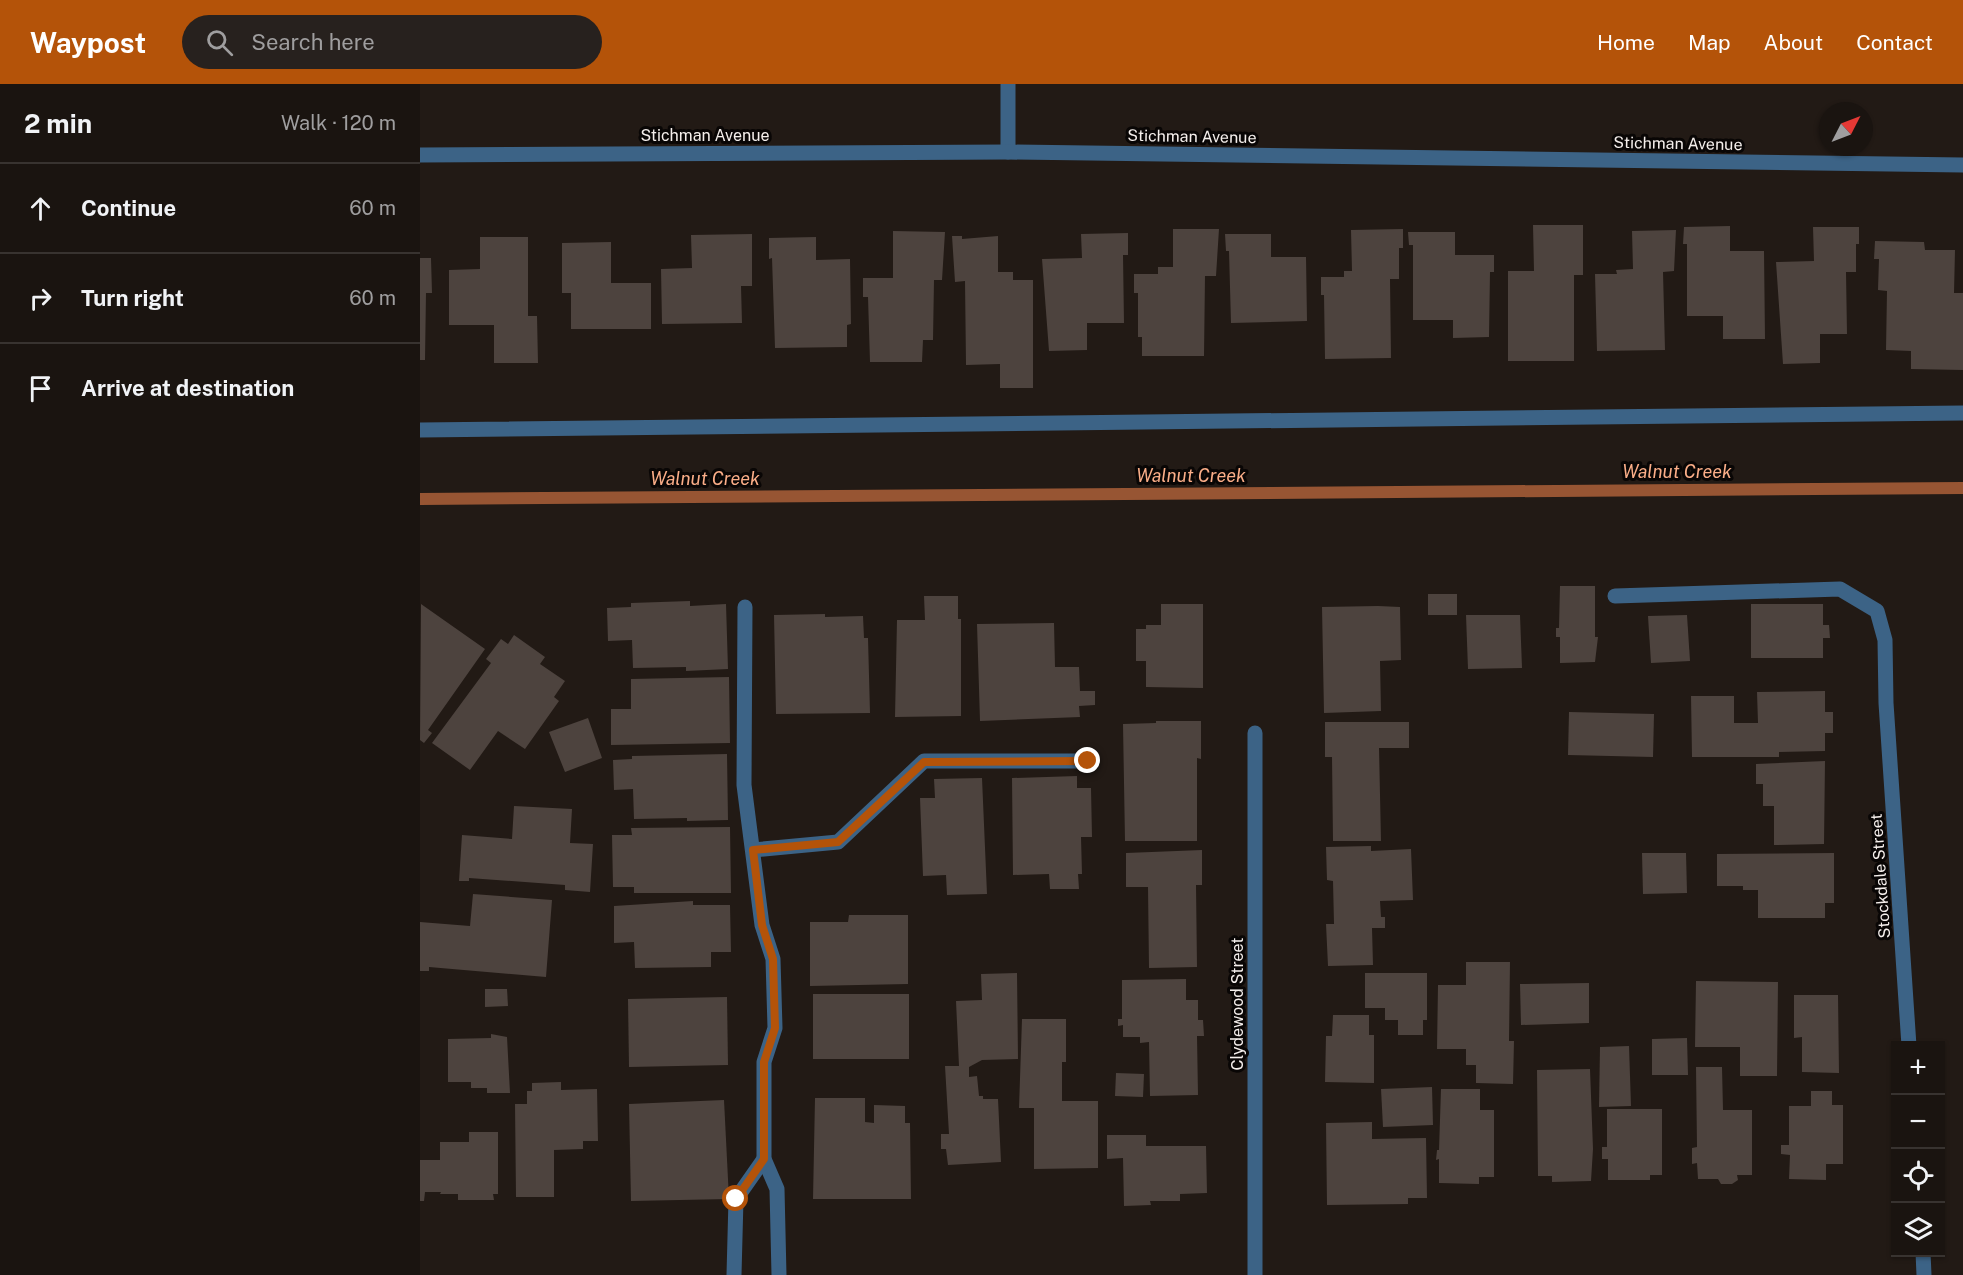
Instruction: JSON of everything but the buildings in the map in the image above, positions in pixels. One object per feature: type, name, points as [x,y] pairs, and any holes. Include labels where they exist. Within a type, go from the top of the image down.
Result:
[{"type":"street","points":[[1008,84],[1008,152]]},
{"type":"street","name":"Stichman Avenue","points":[[420,155],[1008,152],[1963,165]]},
{"type":"street","points":[[420,430],[1963,413]]},
{"type":"street","name":"Stockdale Street","points":[[1615,596],[1840,589],[1877,610],[1885,640],[1886,704],[1909,1041]]},
{"type":"street","points":[[745,608],[744,785],[762,925],[773,959],[775,1028],[764,1062],[764,1159],[777,1189],[779,1275]]},
{"type":"street","name":"Clydewood Street","points":[[1255,1275],[1256,733]]},
{"type":"street","points":[[753,850],[838,842],[924,762],[1088,761]]},
{"type":"street","points":[[734,1275],[736,1199],[764,1159]]},
{"type":"street","points":[[1923,1257],[1924,1275]]},
{"type":"waterway","name":"Walnut Creek","points":[[420,499],[1963,488]]},
{"type":"route","points":[[736,1199],[764,1159],[764,1062],[775,1028],[773,959],[762,925],[753,850],[838,842],[924,762],[1088,761]]}]
